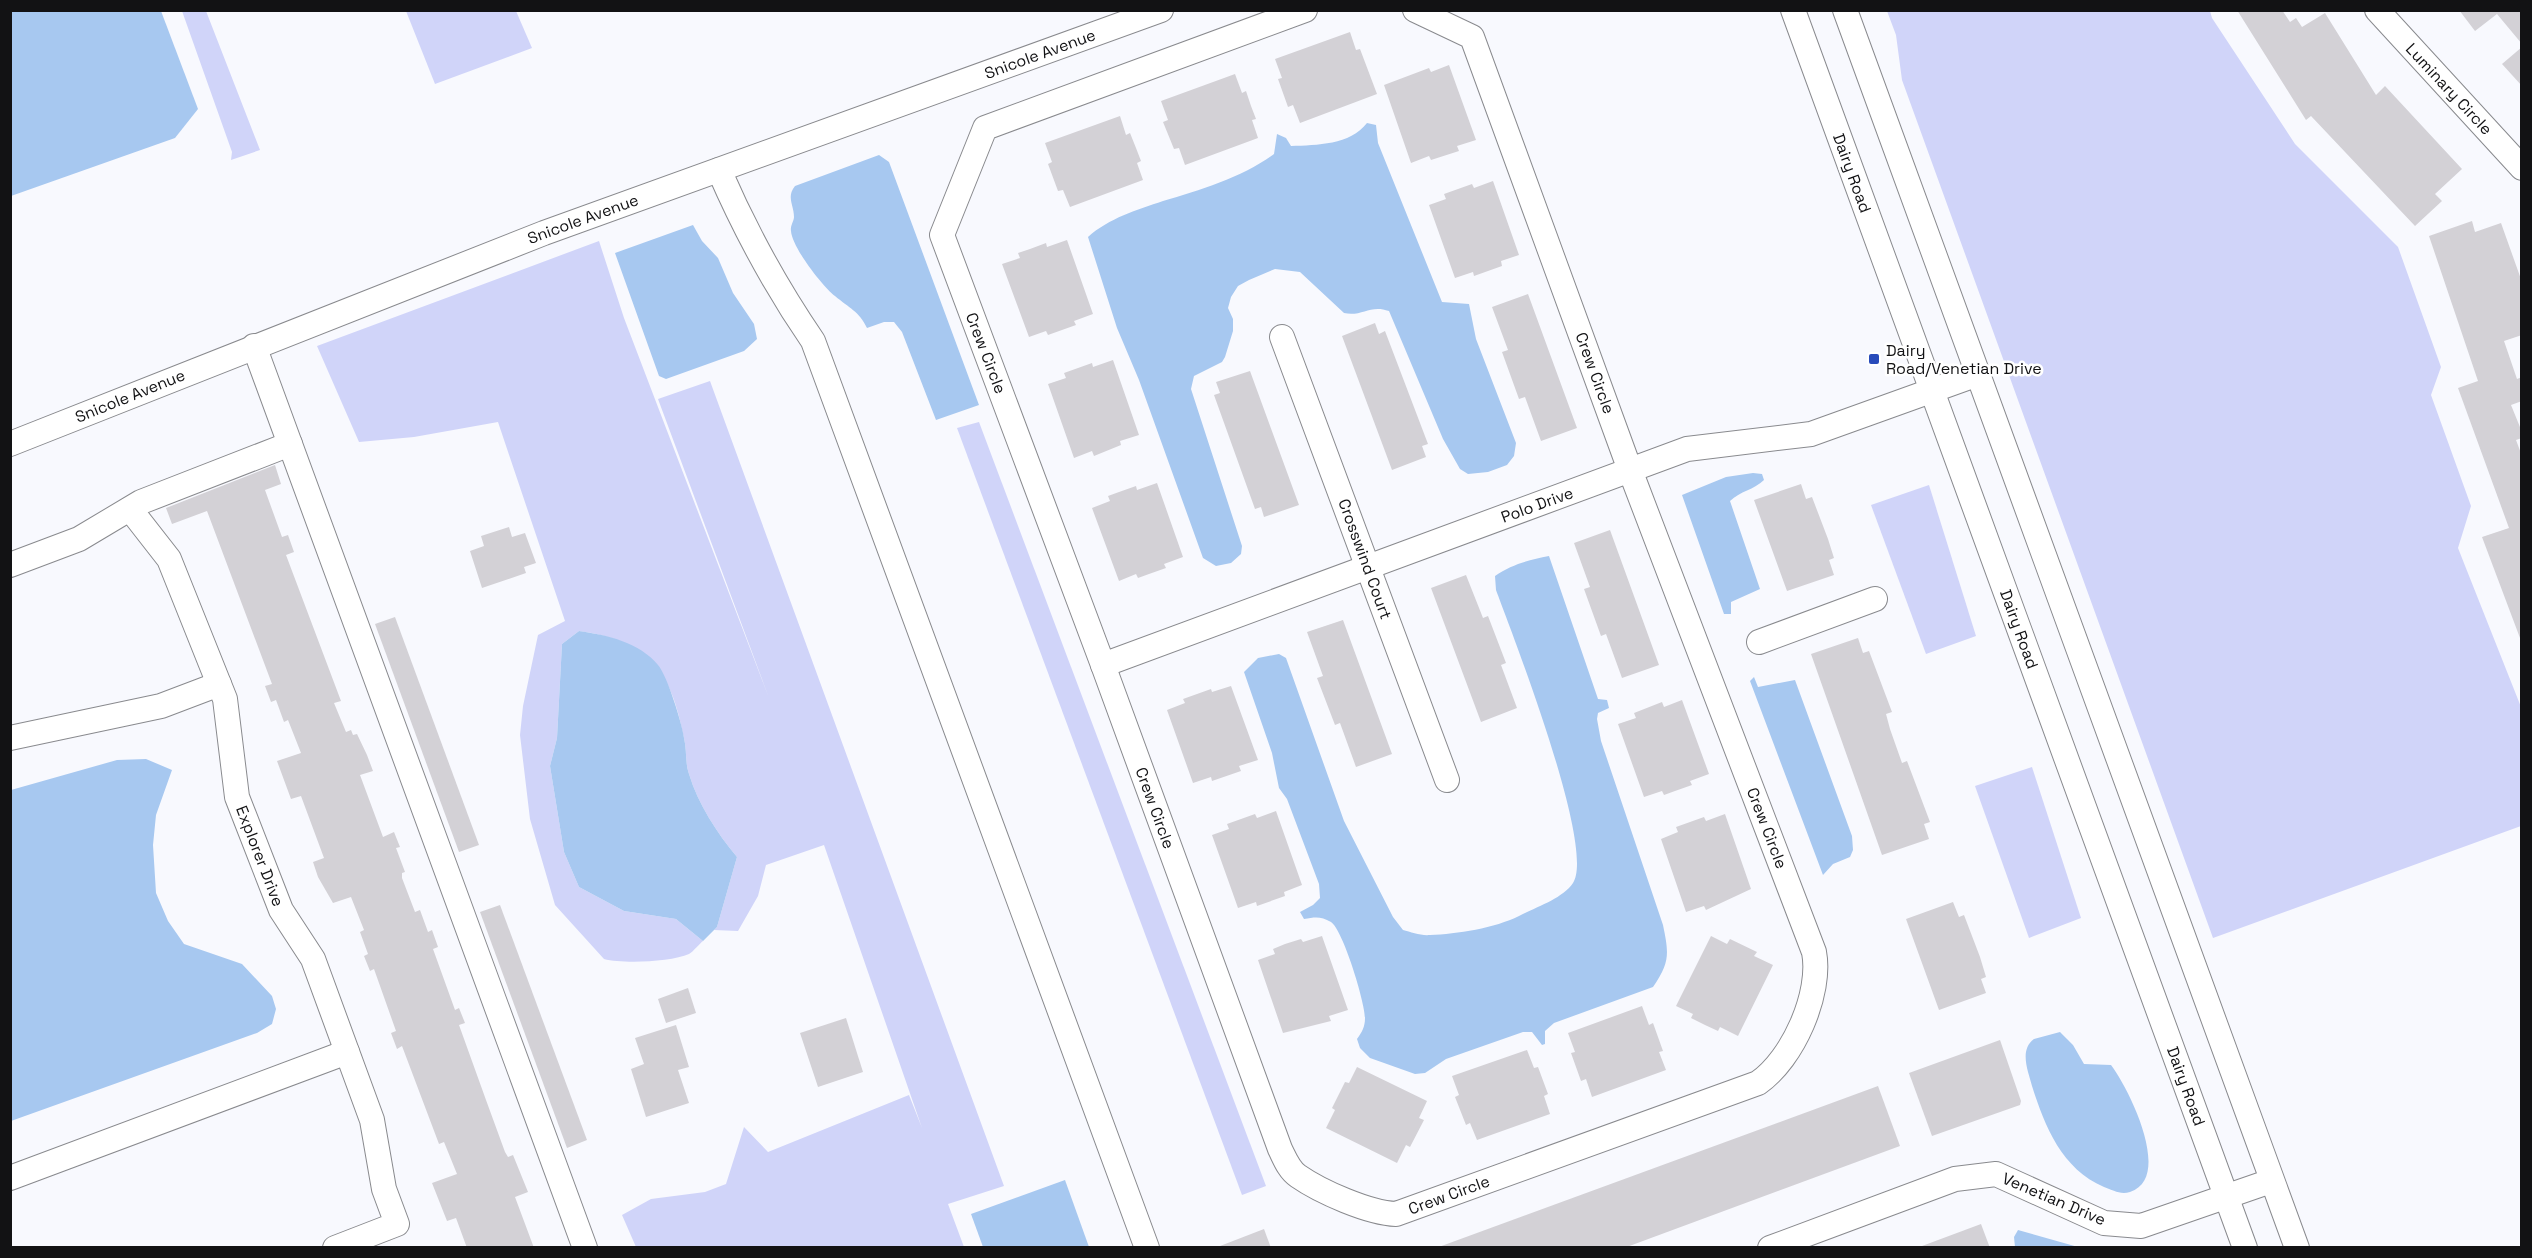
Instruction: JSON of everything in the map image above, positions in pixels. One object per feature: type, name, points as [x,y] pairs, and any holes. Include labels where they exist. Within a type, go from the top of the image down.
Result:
[{"type":"street","name":"Snicole Avenue","points":[[10,444],[544,233],[1161,10]]},
{"type":"street","name":"Crew Circle","points":[[1305,10],[985,128],[942,235],[1103,665],[1280,1149],[1289,1167],[1298,1176],[1359,1206],[1380,1213],[1396,1214],[1758,1083],[1771,1074],[1797,1034],[1813,995],[1818,968],[1815,952],[1630,470],[1472,37],[1415,10]]},
{"type":"street","name":"Dairy Road","points":[[1793,10],[2246,1248]]},
{"type":"street","points":[[1845,10],[2297,1248]]},
{"type":"street","name":"Luminary Circle","points":[[2378,10],[2522,168]]},
{"type":"street","points":[[719,170],[742,223],[783,298],[813,341],[1147,1248]]},
{"type":"street","name":"Crosswind Court","points":[[1282,337],[1447,780]]},
{"type":"street","points":[[254,346],[585,1248]]},
{"type":"street","name":"Polo Drive","points":[[1103,665],[1687,449],[1811,434],[1978,374]]},
{"type":"street","points":[[10,565],[79,539],[130,509],[290,444]]},
{"type":"street","name":"Explorer Drive","points":[[130,509],[169,559],[225,699],[237,797],[281,910],[314,959],[372,1120],[384,1189],[397,1224],[338,1247]]},
{"type":"street","points":[[1759,642],[1875,599]]},
{"type":"street","points":[[10,738],[161,706],[219,684]]},
{"type":"street","points":[[10,1178],[347,1052]]},
{"type":"street","name":"Venetian Drive","points":[[1770,1248],[1955,1179],[1996,1174],[2104,1223],[2141,1226],[2271,1181]]},
{"type":"shaded area","points":[[10,11],[161,11],[198,109],[175,138],[11,196]]},
{"type":"shaded area","points":[[182,11],[206,11],[260,150],[231,160],[232,152]]},
{"type":"shaded area","points":[[406,11],[516,11],[532,48],[435,84]]},
{"type":"shaded area","points":[[1887,11],[2210,11],[2212,18],[2295,144],[2398,247],[2441,367],[2431,395],[2471,506],[2458,548],[2521,707],[2521,826],[2213,938],[1902,80],[1896,35]]},
{"type":"shaded area","points":[[1367,123],[1376,125],[1378,143],[1442,302],[1469,304],[1476,339],[1516,443],[1514,456],[1507,465],[1488,472],[1468,474],[1460,469],[1443,439],[1389,311],[1376,309],[1344,313],[1300,272],[1275,269],[1238,286],[1231,297],[1228,308],[1233,319],[1233,331],[1225,357],[1222,362],[1194,376],[1191,389],[1242,546],[1241,554],[1231,563],[1216,566],[1203,558],[1139,380],[1117,328],[1088,237],[1096,230],[1124,215],[1249,170],[1274,154],[1277,134],[1286,138],[1291,146],[1322,144],[1352,136]]},
{"type":"shaded area","points":[[879,155],[889,162],[979,405],[936,420],[902,332],[894,322],[884,322],[867,328],[857,314],[829,291],[816,275],[796,246],[791,231],[794,217],[791,194],[795,186]]},
{"type":"shaded area","points":[[693,225],[702,241],[718,258],[733,293],[754,324],[757,339],[744,351],[666,379],[659,376],[615,253]]},
{"type":"shaded area","points":[[599,241],[624,318],[769,698],[658,399],[710,381],[1004,1186],[948,1204],[964,1247],[636,1247],[622,1215],[651,1199],[705,1192],[726,1184],[744,1127],[768,1152],[909,1095],[922,1128],[824,845],[766,865],[758,896],[738,931],[714,930],[717,927],[737,857],[722,838],[697,796],[688,770],[679,714],[672,694],[664,677],[640,651],[623,642],[579,631],[562,644],[557,738],[550,766],[564,852],[579,887],[624,911],[676,919],[703,941],[689,954],[681,957],[634,962],[612,961],[604,959],[555,905],[530,819],[520,735],[523,706],[538,635],[565,621],[498,422],[414,437],[359,442],[317,346]]},
{"type":"shaded area","points":[[979,422],[1266,1186],[1242,1195],[957,428]]},
{"type":"shaded area","points":[[1762,474],[1764,480],[1730,501],[1760,589],[1731,602],[1731,614],[1724,614],[1682,495],[1726,477]]},
{"type":"shaded area","points":[[1929,485],[1976,636],[1926,654],[1871,505]]},
{"type":"shaded area","points":[[1549,556],[1598,699],[1607,700],[1609,708],[1598,713],[1597,719],[1601,741],[1663,925],[1667,957],[1663,971],[1653,987],[1554,1023],[1545,1031],[1545,1044],[1542,1045],[1532,1032],[1523,1032],[1446,1059],[1425,1073],[1415,1074],[1370,1058],[1360,1048],[1357,1039],[1364,1024],[1364,1010],[1341,938],[1331,922],[1318,918],[1304,919],[1300,912],[1320,898],[1319,884],[1287,799],[1279,788],[1272,753],[1244,672],[1258,658],[1279,654],[1286,658],[1344,821],[1393,917],[1403,930],[1423,935],[1441,934],[1476,930],[1499,924],[1562,894],[1573,883],[1577,862],[1573,829],[1550,741],[1496,590],[1495,576],[1501,572],[1521,563]]},
{"type":"shaded area","points":[[579,631],[611,637],[642,651],[662,670],[670,689],[683,731],[688,770],[697,796],[722,838],[737,857],[717,927],[703,941],[676,919],[624,911],[579,887],[564,852],[550,766],[557,738],[562,644]]},
{"type":"shaded area","points":[[1754,677],[1758,687],[1795,680],[1852,836],[1853,850],[1850,857],[1833,864],[1823,875],[1750,681]]},
{"type":"shaded area","points":[[146,759],[172,770],[156,815],[153,845],[156,893],[168,921],[184,944],[242,964],[272,996],[276,1009],[272,1024],[257,1033],[11,1121],[11,790],[117,760]]},
{"type":"shaded area","points":[[2032,767],[2081,918],[2029,938],[1975,786]]},
{"type":"shaded area","points":[[2060,1032],[2073,1045],[2084,1064],[2111,1065],[2136,1111],[2148,1151],[2148,1169],[2143,1183],[2130,1192],[2120,1193],[2089,1179],[2066,1158],[2049,1131],[2032,1086],[2026,1055],[2029,1044],[2034,1039]]},
{"type":"shaded area","points":[[1065,1180],[1089,1247],[983,1247],[971,1214]]},
{"type":"shaded area","points":[[2018,1230],[2078,1247],[2015,1247],[2014,1237]]},
{"type":"building","points":[[2237,10],[2282,10],[2290,22],[2296,18],[2302,27],[2325,13],[2376,95],[2385,86],[2462,169],[2435,194],[2442,201],[2415,226],[2311,116],[2306,120]]},
{"type":"building","points":[[2459,10],[2522,10],[2522,44],[2497,14],[2475,31]]},
{"type":"building","points":[[1350,32],[1356,50],[1360,49],[1377,94],[1300,123],[1293,105],[1288,107],[1278,79],[1282,78],[1275,59]]},
{"type":"building","points":[[2522,47],[2522,86],[2502,64]]},
{"type":"building","points":[[1449,65],[1476,140],[1457,146],[1459,151],[1431,160],[1429,156],[1411,163],[1384,85],[1429,68],[1431,72]]},
{"type":"building","points":[[1235,74],[1242,93],[1246,91],[1256,119],[1252,120],[1258,138],[1185,165],[1179,148],[1174,149],[1163,122],[1168,120],[1161,101]]},
{"type":"building","points":[[1120,116],[1126,135],[1130,133],[1141,161],[1137,163],[1143,180],[1070,207],[1063,190],[1058,191],[1048,164],[1052,162],[1045,143]]},
{"type":"building","points":[[1493,181],[1519,255],[1501,261],[1502,266],[1474,276],[1473,272],[1455,278],[1429,205],[1446,199],[1444,194],[1472,184],[1474,188]]},
{"type":"building","points":[[2472,221],[2475,232],[2501,223],[2522,282],[2522,335],[2504,341],[2517,379],[2522,377],[2522,401],[2511,405],[2522,432],[2522,438],[2516,440],[2522,456],[2520,638],[2482,537],[2509,528],[2458,388],[2478,381],[2429,236]]},
{"type":"building","points":[[1067,240],[1093,314],[1074,321],[1076,325],[1048,335],[1046,331],[1029,337],[1002,264],[1020,258],[1018,253],[1046,243],[1047,247]]},
{"type":"building","points":[[1528,294],[1577,428],[1541,441],[1525,397],[1519,399],[1502,352],[1508,350],[1492,307]]},
{"type":"building","points":[[1375,323],[1379,334],[1385,331],[1428,444],[1422,446],[1426,457],[1392,470],[1342,336]]},
{"type":"building","points":[[1113,360],[1139,435],[1120,441],[1121,445],[1094,456],[1092,451],[1074,458],[1048,384],[1066,378],[1064,373],[1092,363],[1093,367]]},
{"type":"building","points":[[1250,371],[1299,505],[1264,517],[1261,507],[1255,509],[1214,395],[1220,393],[1216,382]]},
{"type":"building","points":[[275,465],[281,484],[265,490],[282,537],[288,535],[294,552],[286,555],[341,701],[334,703],[346,732],[351,730],[353,735],[357,734],[367,755],[373,771],[360,775],[383,837],[394,832],[400,847],[396,848],[405,872],[402,873],[402,878],[415,912],[420,910],[428,932],[432,930],[438,947],[433,949],[455,1010],[459,1008],[465,1023],[459,1025],[505,1152],[508,1157],[513,1155],[528,1192],[515,1197],[534,1248],[467,1248],[456,1218],[447,1221],[432,1183],[457,1174],[444,1142],[439,1144],[402,1046],[397,1049],[391,1033],[396,1031],[374,969],[370,971],[364,956],[368,954],[360,932],[364,930],[351,897],[333,903],[318,877],[313,862],[324,858],[301,796],[291,799],[277,761],[301,753],[288,720],[284,722],[276,700],[271,702],[265,686],[272,684],[207,511],[172,524],[166,508]]},
{"type":"building","points":[[1157,483],[1183,557],[1164,564],[1166,568],[1138,578],[1136,574],[1119,581],[1092,508],[1110,501],[1108,496],[1136,486],[1137,490]]},
{"type":"building","points":[[1801,484],[1806,499],[1812,497],[1828,539],[1834,558],[1829,560],[1834,575],[1787,591],[1754,500]]},
{"type":"building","points":[[509,527],[512,537],[525,533],[536,563],[524,567],[526,573],[482,588],[470,551],[484,546],[481,536]]},
{"type":"building","points":[[1610,530],[1659,665],[1622,678],[1606,634],[1601,636],[1584,589],[1590,587],[1574,543]]},
{"type":"building","points":[[1466,575],[1483,618],[1488,616],[1506,663],[1501,665],[1517,708],[1481,722],[1431,588]]},
{"type":"building","points":[[395,617],[479,845],[459,852],[375,624]]},
{"type":"building","points":[[1343,620],[1392,754],[1356,767],[1340,723],[1335,725],[1317,678],[1323,676],[1307,632]]},
{"type":"building","points":[[1858,638],[1863,653],[1869,651],[1892,712],[1886,714],[1902,763],[1907,761],[1930,822],[1924,824],[1929,839],[1882,855],[1811,654]]},
{"type":"building","points":[[1231,686],[1258,760],[1239,766],[1241,771],[1212,781],[1211,777],[1193,783],[1167,710],[1185,703],[1183,699],[1211,689],[1212,692]]},
{"type":"building","points":[[1682,700],[1709,774],[1690,781],[1692,785],[1664,795],[1662,791],[1644,797],[1618,724],[1636,718],[1634,713],[1662,702],[1664,707]]},
{"type":"building","points":[[1276,811],[1302,885],[1284,892],[1285,896],[1257,906],[1256,902],[1238,908],[1212,835],[1229,829],[1227,824],[1255,814],[1257,818]]},
{"type":"building","points":[[1725,814],[1751,889],[1706,910],[1704,906],[1686,912],[1661,839],[1678,832],[1676,827],[1704,817],[1706,821]]},
{"type":"building","points":[[1953,902],[1959,917],[1964,915],[1980,957],[1986,977],[1981,979],[1986,993],[1939,1010],[1906,919]]},
{"type":"building","points":[[500,905],[587,1140],[567,1148],[480,912]]},
{"type":"building","points":[[1322,936],[1348,1010],[1329,1016],[1331,1021],[1283,1033],[1258,960],[1275,954],[1273,949],[1285,944],[1301,939],[1303,942]]},
{"type":"building","points":[[1711,936],[1727,944],[1730,939],[1757,952],[1754,956],[1773,965],[1738,1036],[1720,1027],[1718,1031],[1705,1025],[1691,1018],[1693,1014],[1676,1006]]},
{"type":"building","points":[[688,988],[696,1013],[666,1023],[658,999]]},
{"type":"building","points":[[1642,1006],[1649,1025],[1653,1023],[1663,1051],[1659,1052],[1666,1070],[1592,1097],[1586,1079],[1581,1081],[1571,1053],[1575,1052],[1568,1033]]},
{"type":"building","points":[[846,1018],[863,1072],[818,1087],[800,1033]]},
{"type":"building","points":[[676,1025],[689,1067],[678,1070],[689,1103],[646,1117],[631,1069],[644,1064],[635,1038]]},
{"type":"building","points":[[2000,1040],[2021,1101],[2020,1105],[1932,1136],[1909,1073]]},
{"type":"building","points":[[1527,1050],[1534,1068],[1538,1067],[1548,1094],[1544,1096],[1550,1114],[1477,1140],[1470,1123],[1466,1125],[1455,1097],[1459,1095],[1452,1076]]},
{"type":"building","points":[[1357,1067],[1427,1101],[1419,1118],[1424,1120],[1410,1147],[1406,1145],[1397,1163],[1326,1128],[1335,1110],[1332,1108],[1345,1082],[1349,1083]]},
{"type":"building","points":[[1878,1086],[1900,1146],[1624,1248],[1436,1248]]},
{"type":"building","points":[[1981,1224],[1990,1248],[1922,1248],[1922,1246]]},
{"type":"building","points":[[1264,1229],[1271,1248],[1221,1248],[1220,1246]]},
{"type":"place","name":"Dairy Road/Venetian Drive","points":[[1874,359]]}]
